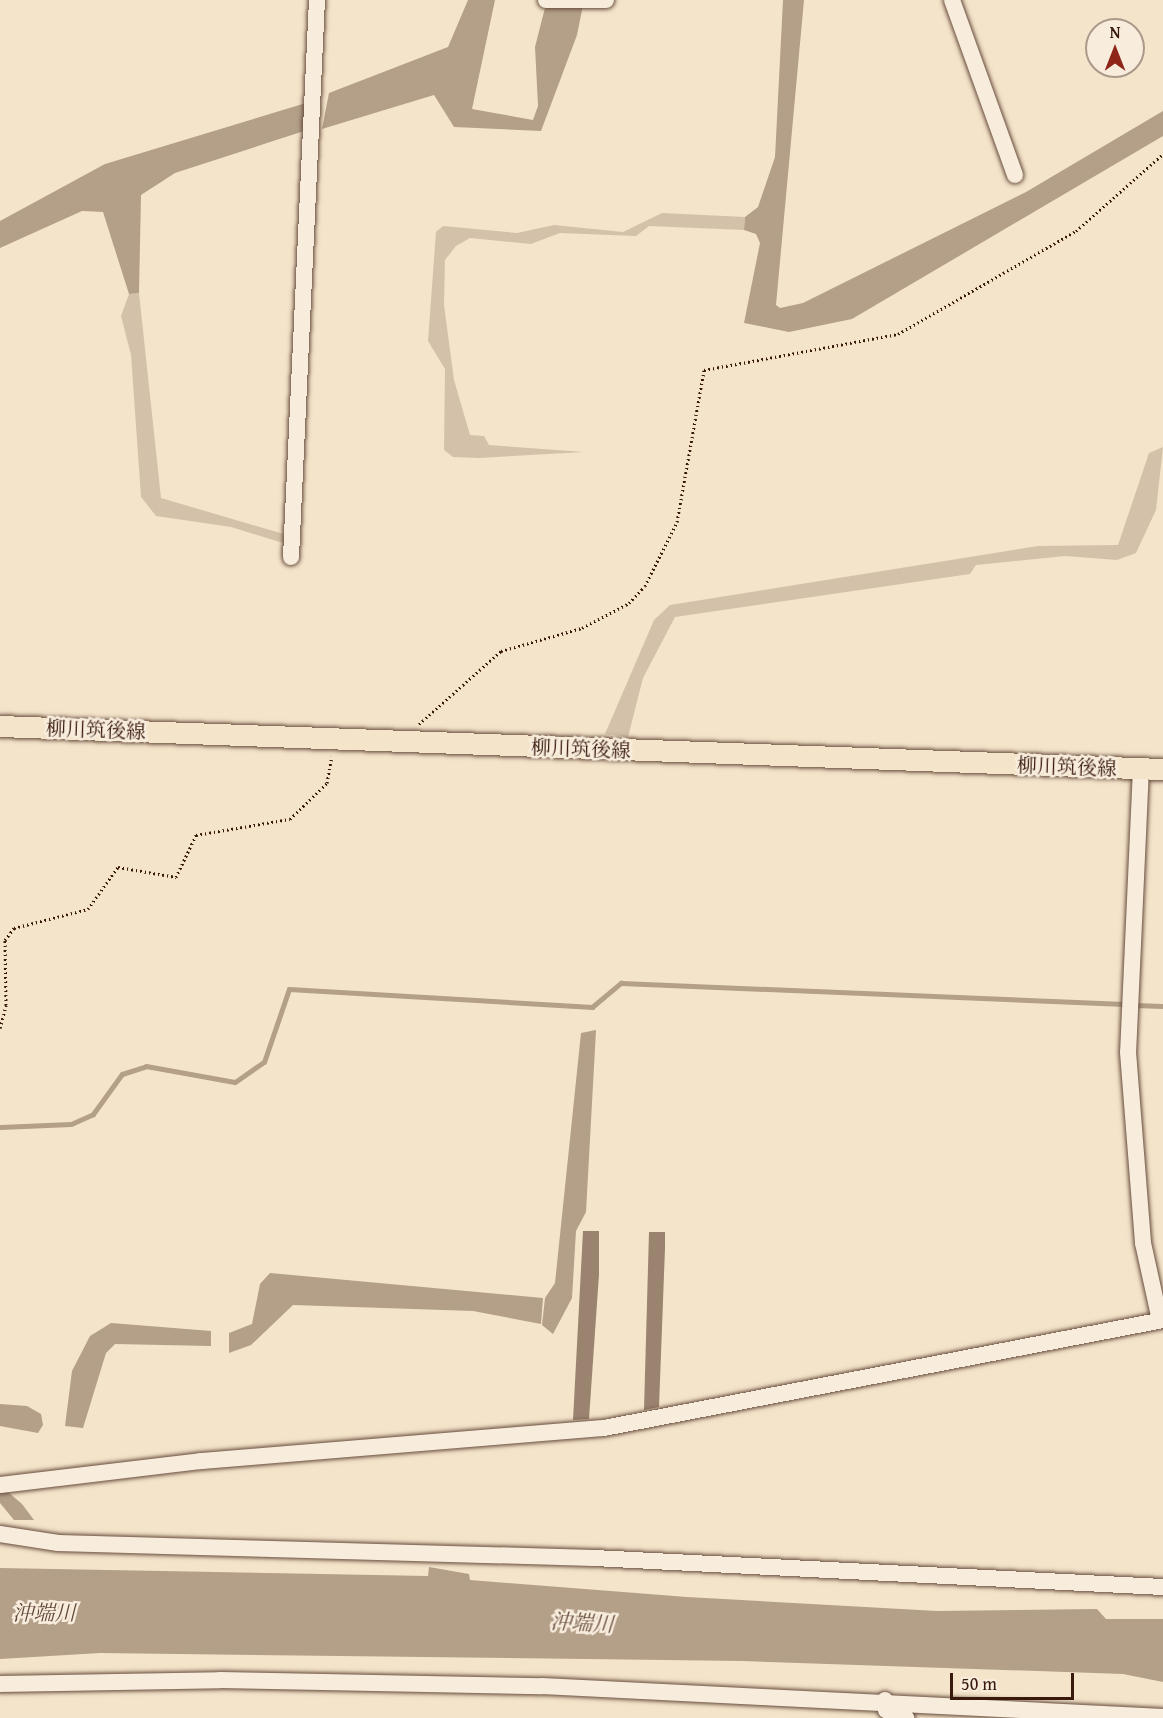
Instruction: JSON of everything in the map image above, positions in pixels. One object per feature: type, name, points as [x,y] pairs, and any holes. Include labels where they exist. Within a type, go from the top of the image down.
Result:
[{"type":"main road","name":"柳川筑後線","points":[[0,726],[1163,769]]},
{"type":"street","points":[[291,557],[317,0]]},
{"type":"street","points":[[546,0],[598,2]]},
{"type":"street","points":[[952,0],[1015,175]]},
{"type":"street","points":[[0,1485],[201,1461],[604,1428],[1162,1320],[1143,1244],[1129,1061],[1141,768]]},
{"type":"street","points":[[0,1534],[58,1543],[594,1558],[1163,1587]]},
{"type":"street","points":[[0,1684],[220,1680],[885,1700],[1163,1717]]},
{"type":"street","points":[[885,1700],[886,1710],[906,1718]]},
{"type":"path","points":[[400,741],[501,651],[582,628],[629,603],[645,586],[677,522],[704,370],[898,334],[1076,231],[1163,154]]},
{"type":"path","points":[[0,1028],[6,1005],[4,940],[14,928],[88,909],[118,867],[176,877],[196,835],[290,819],[327,783],[335,739]]},
{"type":"shaded area","points":[[662,213],[745,217],[744,230],[649,226],[636,236],[560,233],[531,244],[470,238],[456,246],[445,260],[444,305],[454,380],[470,435],[484,436],[489,445],[584,452],[479,458],[453,457],[444,450],[445,369],[428,341],[436,232],[443,226],[517,233],[554,225],[623,232]]},
{"type":"shaded area","points":[[139,293],[161,498],[287,535],[286,544],[231,527],[156,516],[141,497],[131,355],[121,316],[129,294]]},
{"type":"shaded area","points":[[1163,447],[1156,510],[1136,553],[1117,560],[1065,556],[976,565],[970,574],[675,617],[643,678],[628,737],[605,734],[654,620],[670,605],[1038,546],[1118,545],[1149,453]]},
{"type":"water","points":[[468,0],[495,0],[472,109],[533,120],[538,106],[535,47],[547,0],[584,0],[577,35],[541,131],[454,127],[434,95],[322,129],[329,93],[448,47]]},
{"type":"water","points":[[783,0],[804,0],[776,305],[780,308],[803,303],[1026,192],[1163,111],[1163,136],[852,319],[789,332],[744,323],[760,243],[756,234],[744,230],[745,217],[758,207],[775,157]]},
{"type":"water","points":[[306,103],[304,131],[175,173],[141,195],[139,293],[129,294],[103,212],[82,211],[0,248],[0,221],[105,164]]},
{"type":"water","points":[[596,1030],[586,1212],[576,1231],[572,1298],[553,1334],[542,1325],[545,1298],[555,1283],[581,1033]]},
{"type":"water","points":[[270,1273],[543,1298],[541,1324],[473,1311],[293,1305],[251,1345],[229,1353],[229,1333],[252,1324],[260,1284]]},
{"type":"water","points":[[111,1323],[211,1331],[211,1346],[115,1344],[106,1353],[83,1428],[65,1426],[72,1371],[90,1336]]},
{"type":"water","points":[[0,1404],[27,1406],[41,1414],[43,1425],[38,1433],[0,1426]]},
{"type":"water","points":[[8,1492],[22,1504],[34,1520],[14,1520],[0,1503],[0,1493]]},
{"type":"water","name":"沖端川","points":[[429,1567],[469,1574],[470,1580],[687,1597],[937,1611],[1097,1609],[1106,1619],[1163,1619],[1163,1682],[1123,1674],[742,1661],[100,1653],[0,1659],[0,1568],[428,1576]]},
{"type":"building","points":[[583,1231],[599,1231],[599,1274],[589,1419],[573,1420]]},
{"type":"building","points":[[649,1232],[665,1232],[665,1248],[659,1407],[644,1410]]},
{"type":"waterway","points":[[0,1127],[71,1124],[93,1114],[122,1074],[146,1066],[235,1082],[264,1062],[289,989],[592,1007],[621,983],[1125,1004]]},
{"type":"waterway","points":[[1134,1005],[1163,1006]]}]
